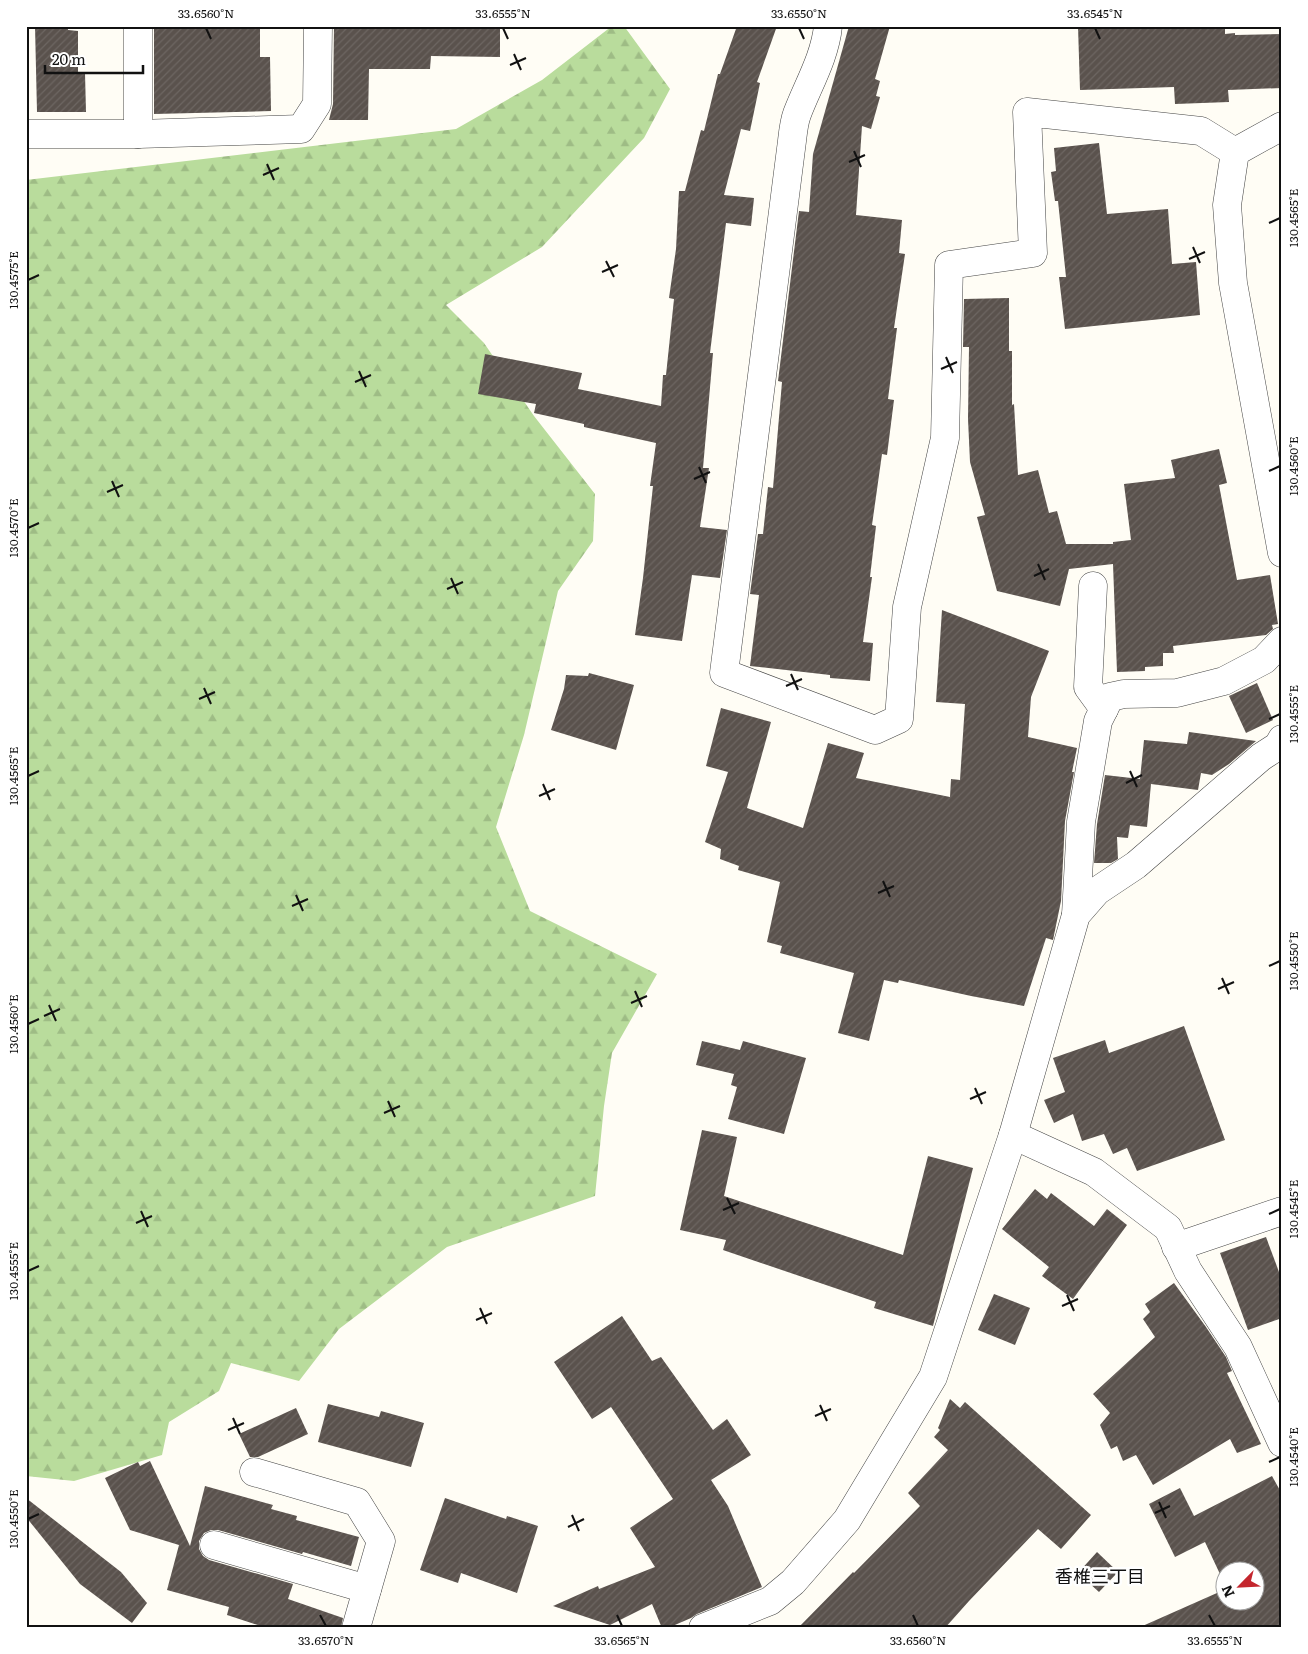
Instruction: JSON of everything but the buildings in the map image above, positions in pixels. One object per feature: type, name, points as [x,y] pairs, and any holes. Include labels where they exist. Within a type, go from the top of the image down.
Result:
[{"type":"street","points":[[138,26],[138,134]]},
{"type":"street","points":[[26,134],[138,134],[302,129],[317,104],[318,26]]},
{"type":"street","points":[[828,26],[815,72],[796,116],[724,674],[875,730],[900,719],[907,607],[945,438],[949,265],[1033,253],[1027,112],[1201,131],[1235,152]]},
{"type":"street","points":[[1235,152],[1282,126]]},
{"type":"street","points":[[1235,152],[1227,206],[1233,283],[1282,553]]},
{"type":"street","points":[[1093,586],[1088,687],[1104,710]]},
{"type":"street","points":[[703,1628],[770,1601],[793,1582],[847,1520],[933,1377],[1014,1135],[1076,915],[1081,822],[1098,721],[1110,697],[1124,694],[1177,693],[1224,681],[1264,660],[1282,641]]},
{"type":"street","points":[[1076,915],[1097,891],[1136,865],[1261,757],[1278,746],[1282,740]]},
{"type":"street","points":[[1014,1135],[1094,1172],[1168,1228],[1188,1271],[1238,1347],[1282,1443]]},
{"type":"street","points":[[1176,1247],[1282,1211]]},
{"type":"street","points":[[254,1472],[357,1502],[381,1541],[356,1628]]},
{"type":"street","points":[[214,1545],[367,1589]]},
{"type":"green space","points":[[612,26],[624,26],[670,89],[644,138],[542,247],[446,305],[484,343],[534,416],[595,494],[593,541],[558,591],[524,735],[496,827],[530,911],[657,974],[612,1053],[604,1106],[595,1196],[447,1247],[339,1329],[299,1381],[231,1363],[219,1391],[169,1422],[162,1455],[74,1481],[26,1476],[26,180],[456,129],[542,80]]},
{"type":"district","name":"香椎三丁目","points":[[1100,1577]]}]
